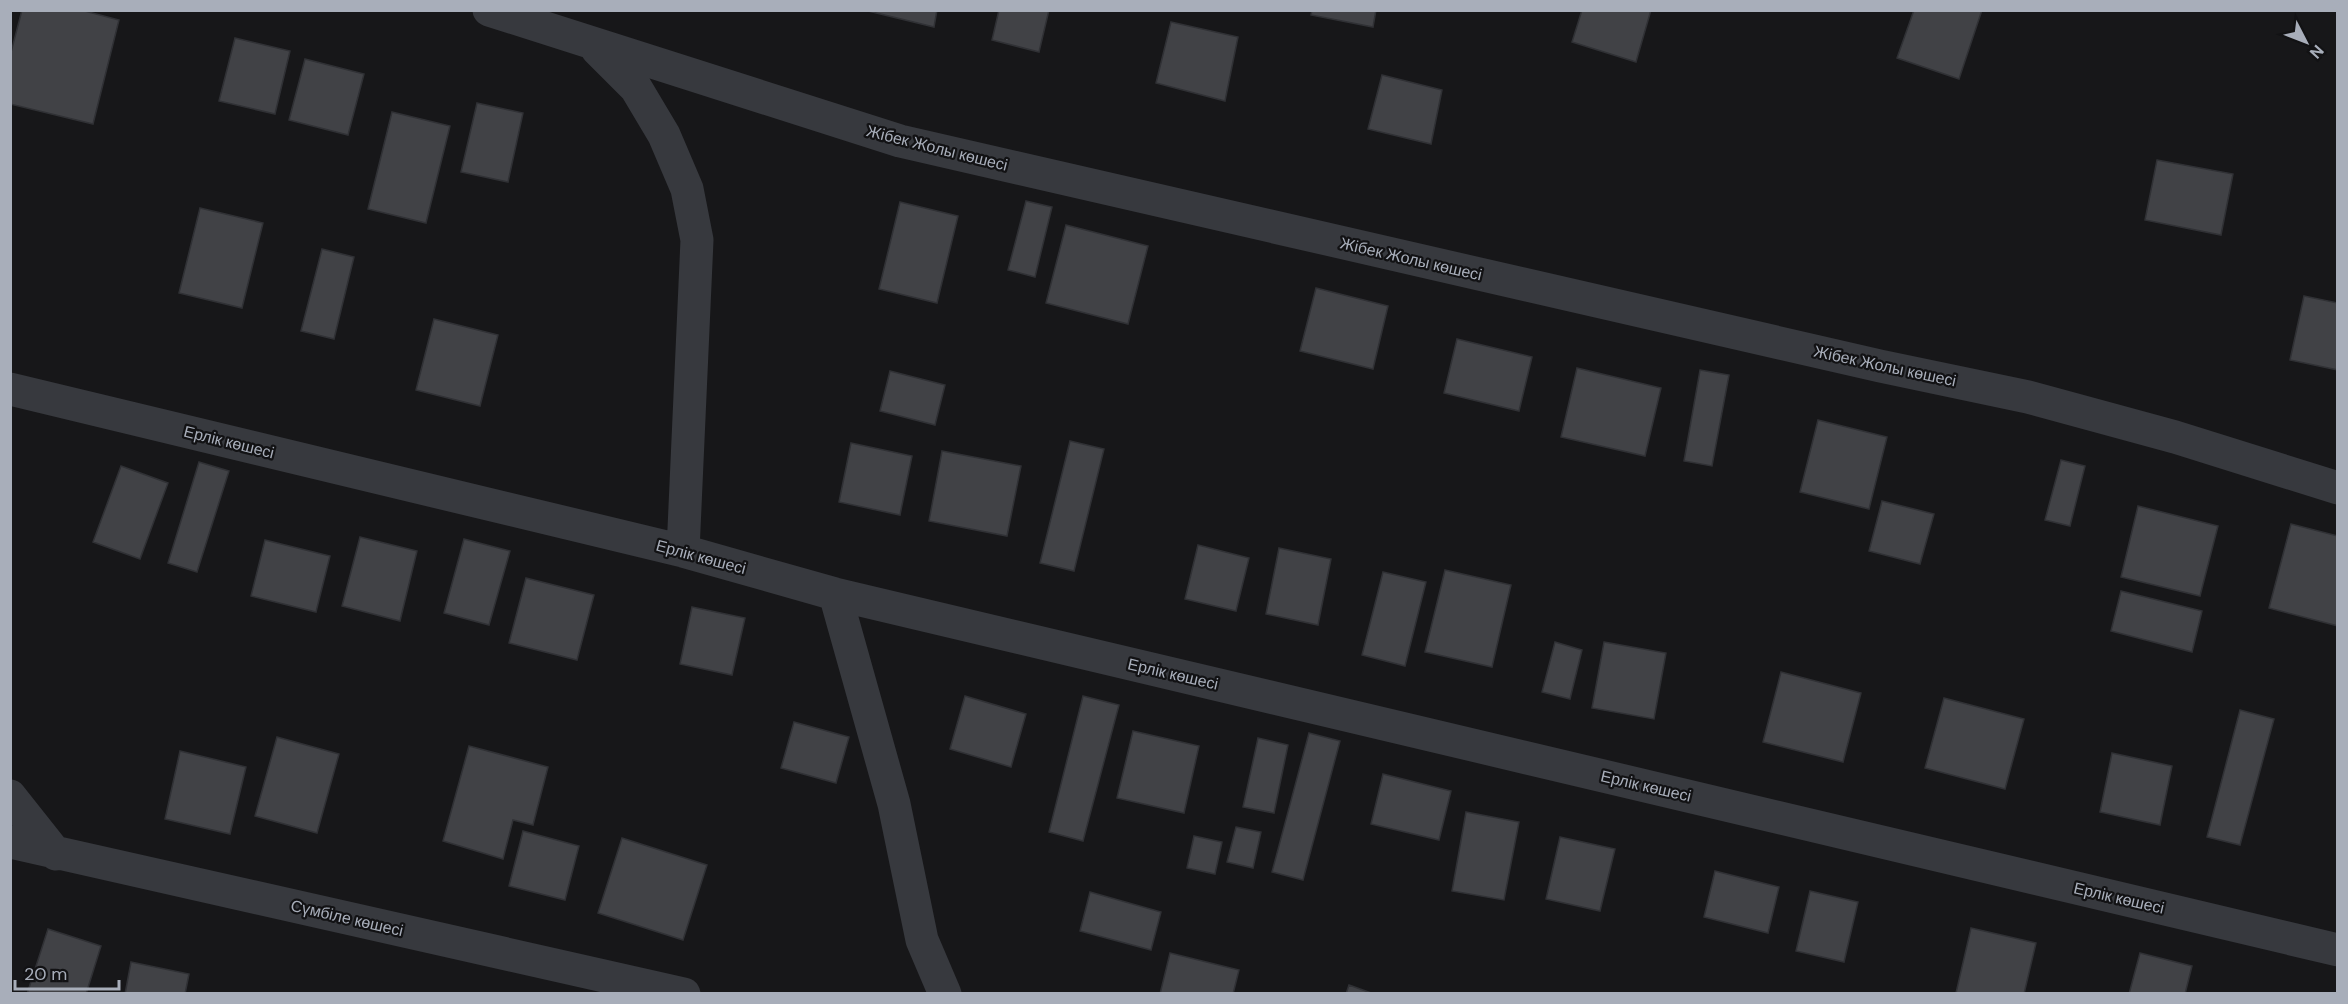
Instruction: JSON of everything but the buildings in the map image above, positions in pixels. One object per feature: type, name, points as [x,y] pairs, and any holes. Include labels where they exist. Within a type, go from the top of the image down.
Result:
[{"type":"street","name":"Жібек Жолы көшесі","points":[[489,10],[900,141],[1869,363],[2028,397],[2175,437],[2337,488]]},
{"type":"street","points":[[594,45],[636,88],[664,135],[687,189],[697,240],[683,551]]},
{"type":"street","name":"Ерлік көшесі","points":[[10,389],[683,551],[835,594],[2337,950]]},
{"type":"street","points":[[835,594],[894,804],[922,940],[945,993]]},
{"type":"street","points":[[10,796],[56,854]]},
{"type":"street","name":"Сүмбіле көшесі","points":[[10,842],[684,993]]}]
